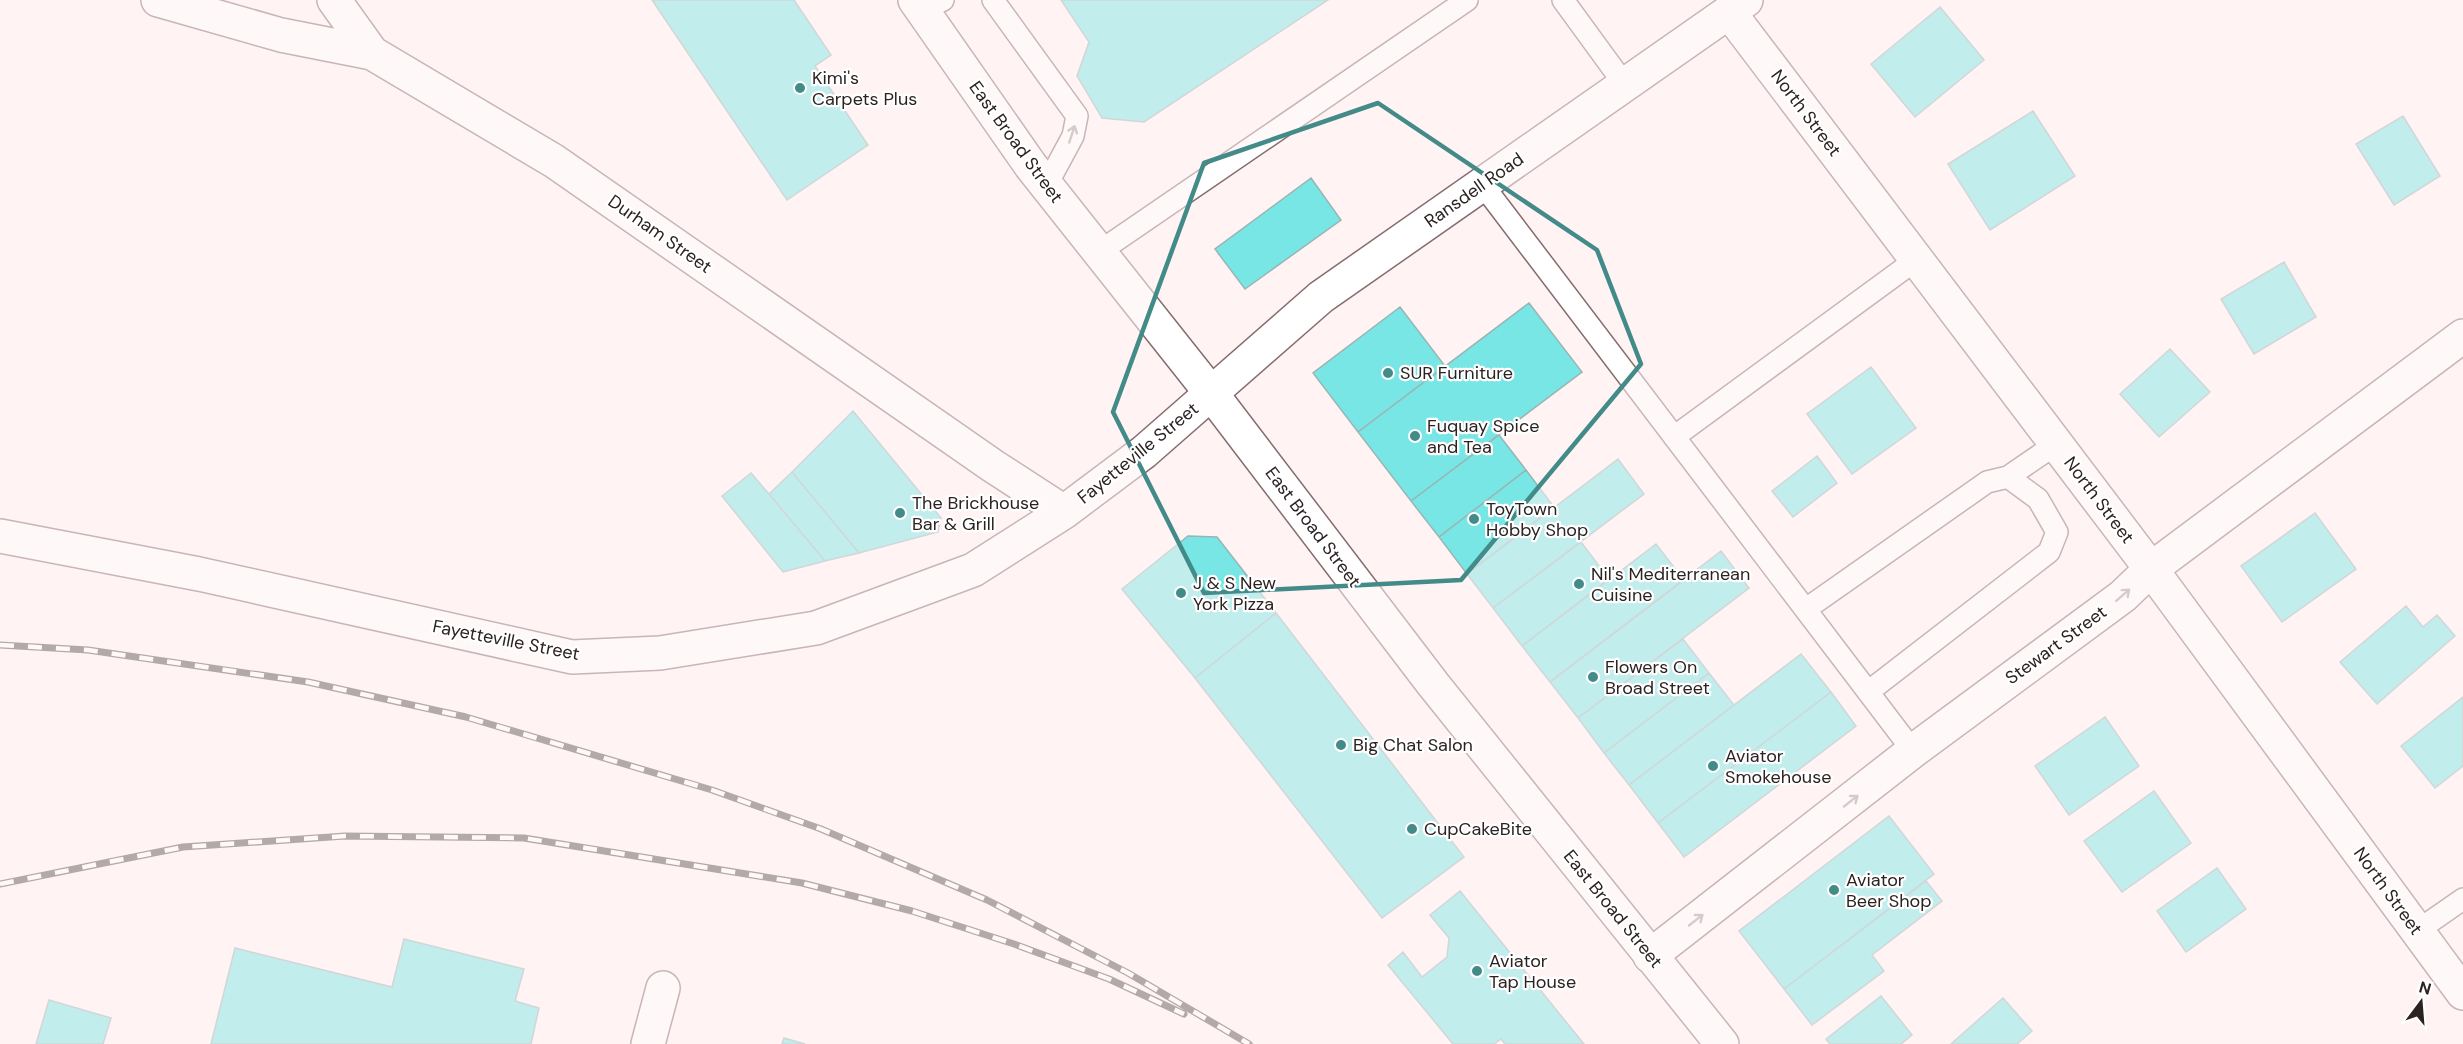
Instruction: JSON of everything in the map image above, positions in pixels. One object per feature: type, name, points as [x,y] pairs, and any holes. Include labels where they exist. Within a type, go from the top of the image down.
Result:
[{"type":"street","points":[[158,0],[281,35],[372,53]]},
{"type":"street","name":"Durham Street","points":[[334,0],[372,53],[554,161],[993,466]]},
{"type":"street","name":"East Broad Street","points":[[927,4],[1046,186],[1211,393],[1433,684],[1722,1044]]},
{"type":"street","name":"Ransdell Road","points":[[1211,393],[1321,297],[1738,6]]},
{"type":"street","name":"North Street","points":[[1738,6],[1917,259],[2151,568],[2463,993]]},
{"type":"street","name":"Stewart Street","points":[[1650,956],[1913,751],[2123,596],[2151,568],[2463,336]]},
{"type":"street","name":"Fayetteville Street","points":[[0,536],[200,574],[572,657],[660,653],[816,628],[973,570],[1064,512],[1144,452],[1211,393]]},
{"type":"street","name":"Fayetteville Street","points":[[993,466],[1064,512]]},
{"type":"street","points":[[648,1044],[663,988]]},
{"type":"lane","points":[[993,0],[1077,116],[1073,136],[1046,186]]},
{"type":"lane","points":[[1099,252],[1467,0]]},
{"type":"lane","points":[[1563,0],[1625,85]]},
{"type":"lane","points":[[1482,184],[1913,751]]},
{"type":"lane","points":[[1674,437],[1917,259]]},
{"type":"lane","points":[[1806,609],[1987,482],[2008,477],[2056,444]]},
{"type":"lane","points":[[1868,692],[2049,552],[2057,532],[2038,500],[2008,477]]},
{"type":"lane","points":[[2418,931],[2463,899]]},
{"type":"highlighted area","points":[[1378,103],[1597,250],[1641,364],[1461,580],[1204,593],[1113,412],[1204,163]]},
{"type":"building","points":[[652,0],[794,0],[831,55],[815,66],[868,145],[787,200]]},
{"type":"building","points":[[1061,0],[1328,0],[1144,122],[1102,118],[1077,76],[1089,42]]},
{"type":"building","points":[[1940,7],[1984,60],[1915,117],[1871,64]]},
{"type":"building","points":[[2033,111],[2075,176],[1990,230],[1948,164]]},
{"type":"building","points":[[2403,116],[2440,176],[2394,205],[2356,144]]},
{"type":"building","points":[[1311,178],[1341,220],[1245,289],[1215,249]]},
{"type":"building","points":[[2284,262],[2316,317],[2254,354],[2221,299]]},
{"type":"building","points":[[1529,303],[1582,372],[1411,501],[1358,432]]},
{"type":"building","points":[[1400,307],[1445,366],[1358,432],[1313,373]]},
{"type":"building","points":[[2170,349],[2210,392],[2159,437],[2120,394]]},
{"type":"building","points":[[1871,367],[1916,428],[1852,474],[1807,414]]},
{"type":"building","points":[[853,411],[941,518],[938,532],[859,553],[792,472]]},
{"type":"building","points":[[1499,435],[1526,470],[1439,537],[1411,501]]},
{"type":"building","points":[[1817,456],[1837,483],[1793,517],[1772,491]]},
{"type":"building","points":[[1618,459],[1644,494],[1493,608],[1467,574]]},
{"type":"building","points":[[1526,470],[1554,507],[1467,574],[1439,537]]},
{"type":"building","points":[[792,472],[859,553],[825,561],[769,494]]},
{"type":"building","points":[[751,473],[825,561],[783,572],[722,496]]},
{"type":"building","points":[[2315,513],[2356,569],[2282,622],[2241,566]]},
{"type":"building","points":[[1188,536],[1217,537],[1276,613],[1195,678],[1122,589]]},
{"type":"building","points":[[1581,542],[1609,579],[1522,646],[1493,608]]},
{"type":"building","points":[[1656,544],[1684,580],[1550,682],[1522,646]]},
{"type":"building","points":[[1721,551],[1749,588],[1578,718],[1550,682]]},
{"type":"building","points":[[2406,606],[2423,627],[2437,615],[2455,636],[2377,704],[2340,662]]},
{"type":"building","points":[[1276,613],[1464,857],[1382,918],[1195,678]]},
{"type":"building","points":[[1683,639],[1709,673],[1604,753],[1578,718]]},
{"type":"building","points":[[1801,654],[1831,692],[1658,823],[1629,785]]},
{"type":"building","points":[[1709,673],[1734,705],[1629,785],[1604,753]]},
{"type":"building","points":[[1831,692],[1856,726],[1684,857],[1658,823]]},
{"type":"building","points":[[2463,697],[2463,766],[2435,788],[2401,746]]},
{"type":"building","points":[[2105,717],[2139,766],[2069,815],[2035,766]]},
{"type":"building","points":[[2154,791],[2191,843],[2122,892],[2084,841]]},
{"type":"building","points":[[1889,816],[1934,874],[1784,989],[1739,931]]},
{"type":"building","points":[[2217,868],[2246,909],[2186,952],[2157,911]]},
{"type":"building","points":[[1926,881],[1942,901],[1872,955],[1884,971],[1812,1025],[1784,989]]},
{"type":"building","name":"Aviator Tap House","points":[[1460,891],[1584,1044],[1505,1044],[1501,1039],[1494,1044],[1453,1044],[1388,965],[1403,952],[1422,977],[1447,957],[1449,938],[1430,915]]},
{"type":"building","points":[[404,939],[524,969],[515,1001],[539,1008],[531,1044],[211,1044],[235,948],[392,987]]},
{"type":"building","points":[[1881,996],[1912,1035],[1901,1044],[1830,1044],[1826,1039]]},
{"type":"building","points":[[2003,998],[2032,1031],[2017,1044],[1951,1044]]},
{"type":"building","points":[[49,1000],[111,1018],[103,1044],[36,1044]]},
{"type":"building","points":[[784,1038],[805,1044],[782,1044]]},
{"type":"railway","points":[[0,645],[88,650],[308,682],[466,717],[712,790],[821,829],[987,900],[1128,973],[1249,1044]]},
{"type":"railway","points":[[0,884],[183,847],[345,836],[524,838],[802,883],[912,911],[1014,944],[1109,979],[1184,1014]]},
{"type":"place","name":"Kimi's Carpets Plus","points":[[800,88]]},
{"type":"place","name":"SUR Furniture","points":[[1388,373]]},
{"type":"place","name":"Fuquay Spice and Tea","points":[[1415,436]]},
{"type":"place","name":"The Brickhouse Bar & Grill","points":[[900,513]]},
{"type":"place","name":"ToyTown Hobby Shop","points":[[1474,519]]},
{"type":"place","name":"Nil's Mediterranean Cuisine","points":[[1579,584]]},
{"type":"place","name":"J & S New York Pizza","points":[[1181,593]]},
{"type":"place","name":"Flowers On Broad Street","points":[[1593,677]]},
{"type":"place","name":"Big Chat Salon","points":[[1341,745]]},
{"type":"place","name":"Aviator Smokehouse","points":[[1713,766]]},
{"type":"place","name":"CupCakeBite","points":[[1412,829]]},
{"type":"place","name":"Aviator Beer Shop","points":[[1834,890]]},
{"type":"place","name":"Aviator Tap House","points":[[1477,971]]}]
